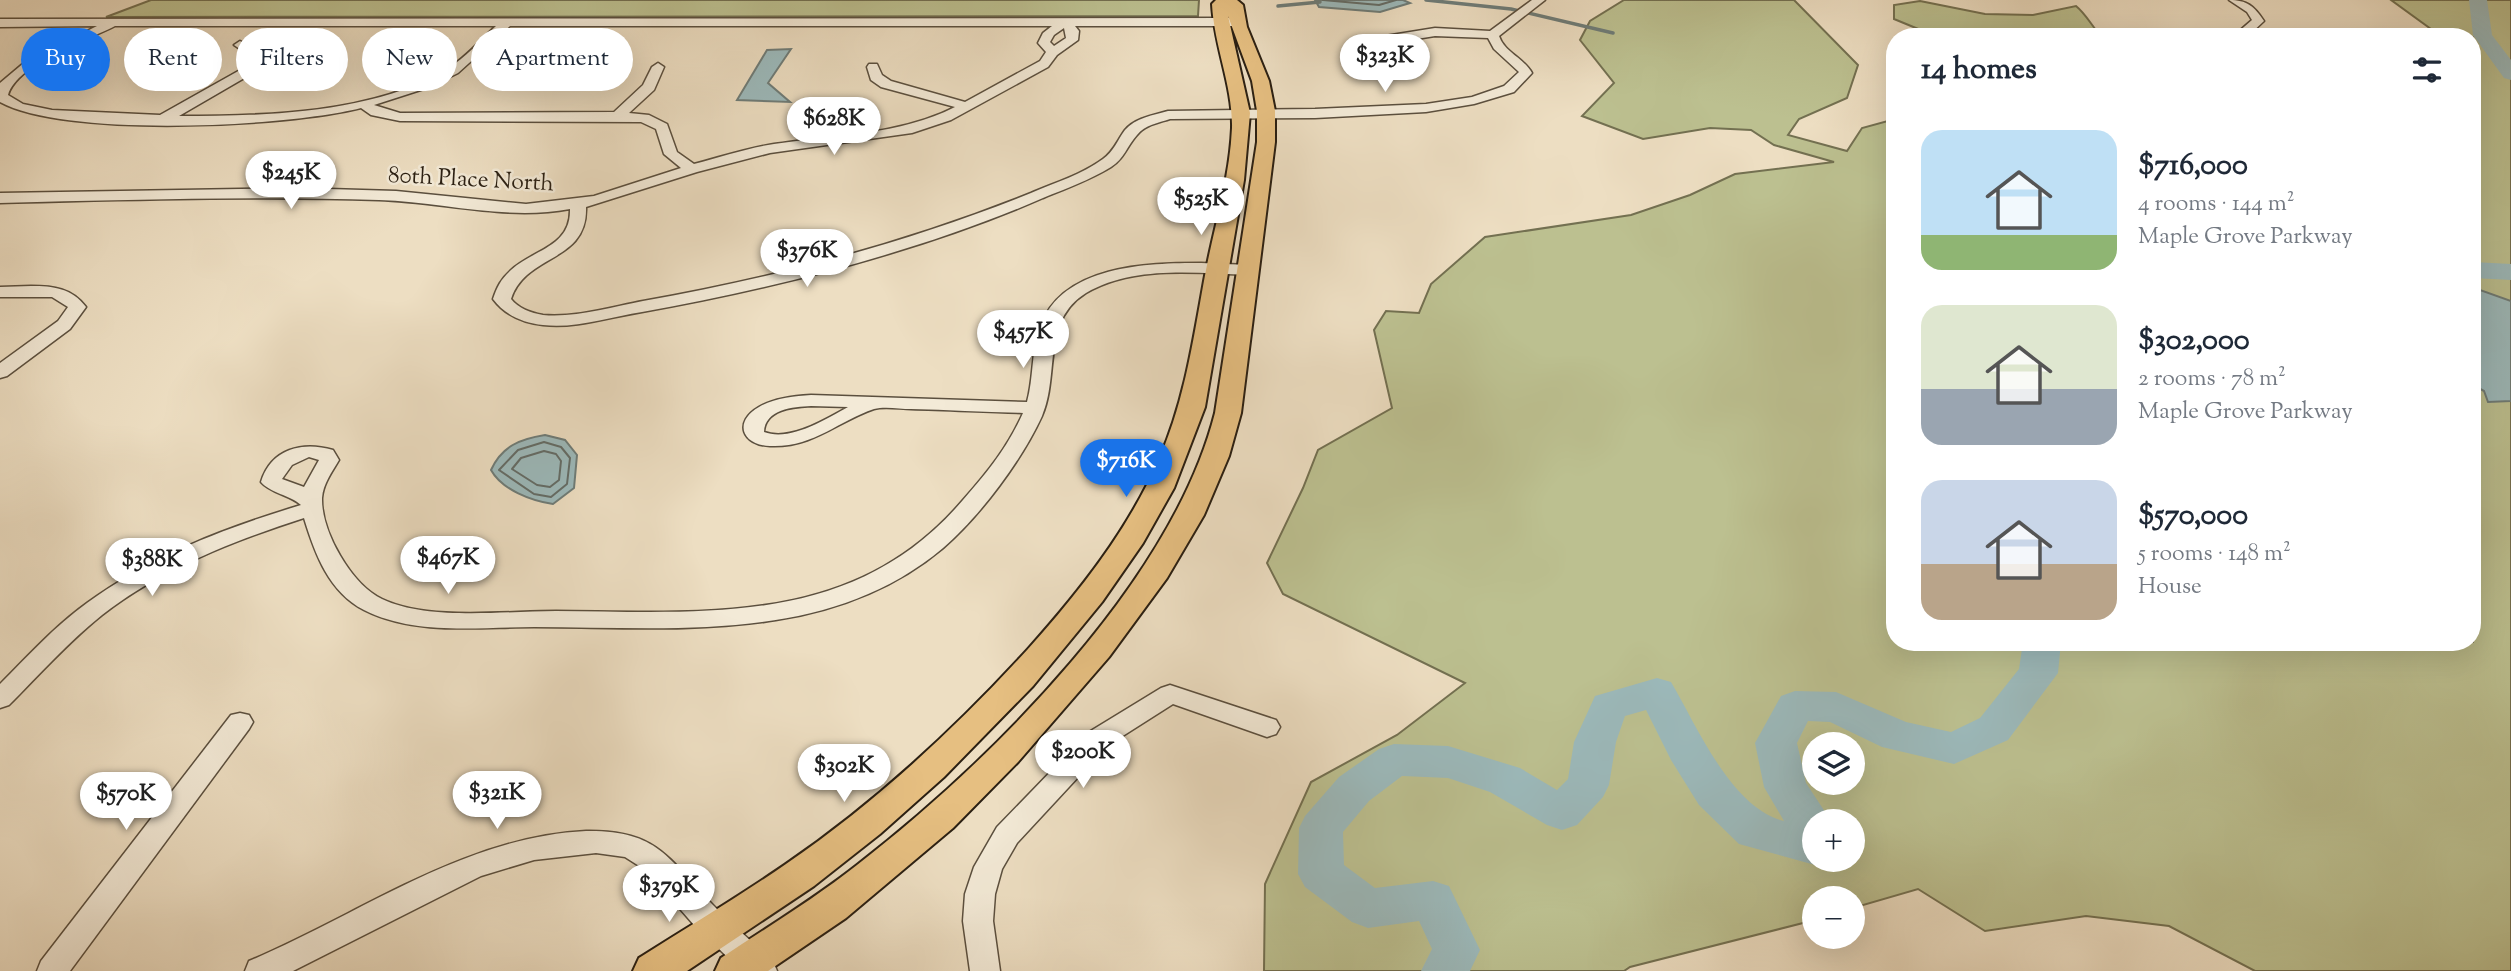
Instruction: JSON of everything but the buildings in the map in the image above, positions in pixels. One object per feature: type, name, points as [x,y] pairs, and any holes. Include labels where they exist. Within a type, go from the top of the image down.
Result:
[{"type":"main road","points":[[750,967],[913,841],[991,769],[1053,703],[1152,580],[1184,525],[1208,472],[1224,426],[1241,133],[1241,113],[1228,22],[1235,5],[1228,0]]},
{"type":"main road","points":[[653,971],[800,874],[877,816],[952,748],[1013,687],[1112,570],[1154,498],[1187,423],[1233,269],[1266,142],[1266,113],[1260,80],[1228,22]]},
{"type":"street","points":[[1379,41],[1435,32],[1493,35],[1539,0]]},
{"type":"street","points":[[2235,0],[2251,10],[2258,21],[2250,28]]},
{"type":"street","points":[[0,23],[1228,22]]},
{"type":"street","points":[[114,23],[19,70],[2,86],[0,97],[14,107],[35,112],[93,118],[278,118],[364,104],[453,71],[508,23]]},
{"type":"street","points":[[578,204],[692,169],[786,146],[907,130],[946,117],[1044,64],[1053,52],[1072,40],[1073,32],[1066,23]]},
{"type":"street","points":[[1053,52],[1044,43],[1046,35],[1066,23]]},
{"type":"street","name":"80th Place North","points":[[0,198],[295,193],[407,197],[526,209],[578,204],[579,225],[574,235],[523,269],[508,283],[502,299],[509,308],[542,320],[579,318],[679,300],[838,262],[976,219],[1089,174],[1118,154],[1135,127],[1149,120],[1178,114],[1398,111],[1458,103],[1507,90],[1518,85],[1526,73],[1517,61],[1497,47],[1493,35]]},
{"type":"street","points":[[618,116],[649,87],[658,67]]},
{"type":"street","points":[[873,67],[876,77],[886,84],[965,106]]},
{"type":"street","points":[[165,118],[236,77]]},
{"type":"street","points":[[364,104],[376,112],[400,117],[645,118],[662,127],[671,154],[692,169]]},
{"type":"street","points":[[0,699],[63,635],[133,583],[176,559],[219,540],[311,505],[329,558],[345,585],[372,603],[408,615],[745,619],[828,601],[903,566],[931,546],[953,525],[1012,456],[1041,392],[1052,317],[1076,293],[1116,276],[1143,270],[1233,269]]},
{"type":"street","points":[[0,292],[58,294],[69,298],[77,307],[64,325],[0,372]]},
{"type":"street","points":[[873,402],[796,438],[761,440],[754,435],[752,427],[757,417],[769,409],[785,404],[873,402],[1035,408]]},
{"type":"street","points":[[985,971],[978,920],[980,894],[988,867],[1007,835],[1098,739],[1170,694],[1266,727]]},
{"type":"street","points":[[52,971],[240,722]]},
{"type":"street","points":[[260,971],[321,944],[457,871],[502,855],[542,846],[582,842],[617,843],[642,852],[663,867],[699,910],[719,928],[750,967]]},
{"type":"green space","points":[[151,0],[1199,0],[1198,16],[106,17]]},
{"type":"green space","points":[[1624,0],[1794,0],[1858,65],[1847,98],[1799,119],[1788,135],[1847,151],[1862,128],[1886,121],[1886,651],[2481,651],[2481,28],[2430,28],[2391,0],[2511,0],[2511,971],[2255,971],[2169,926],[2086,916],[1985,931],[1918,889],[1865,904],[1865,886],[1802,886],[1802,923],[1630,967],[1624,971],[1264,971],[1265,884],[1311,782],[1397,735],[1465,683],[1283,594],[1267,563],[1318,450],[1392,408],[1374,330],[1386,311],[1419,313],[1431,284],[1485,237],[1631,215],[1690,195],[1735,174],[1834,162],[1774,145],[1751,130],[1710,128],[1643,139],[1582,116],[1614,83],[1580,40],[1590,21]]},
{"type":"green space","points":[[1920,1],[1985,14],[2033,15],[2076,6],[2095,28],[1916,28],[1894,19],[1894,5]]},
{"type":"water","points":[[1315,0],[1403,0],[1410,3],[1380,12],[1319,7]]},
{"type":"water","points":[[791,49],[768,83],[790,102],[737,100],[767,50]]},
{"type":"water","points":[[2481,290],[2511,301],[2511,401],[2488,402],[2481,389]]},
{"type":"water","points":[[545,435],[565,440],[577,455],[574,488],[553,504],[510,489],[491,470],[506,449]]},
{"type":"waterway","points":[[1426,0],[1511,9],[1613,33]]},
{"type":"waterway","points":[[2478,0],[2483,35],[2511,74]]},
{"type":"waterway","points":[[1278,6],[1320,2]]},
{"type":"waterway","points":[[2481,270],[2511,272]]},
{"type":"waterway","points":[[1802,813],[1785,787],[1776,743],[1795,706],[1836,707],[1897,736],[1954,748],[1994,729],[2038,673],[2041,651]]},
{"type":"waterway","points":[[1445,971],[1456,950],[1433,900],[1368,908],[1321,874],[1321,828],[1354,789],[1394,760],[1448,762],[1505,780],[1562,813],[1588,785],[1595,742],[1609,706],[1657,692],[1686,749],[1714,793],[1755,832],[1802,844]]}]
